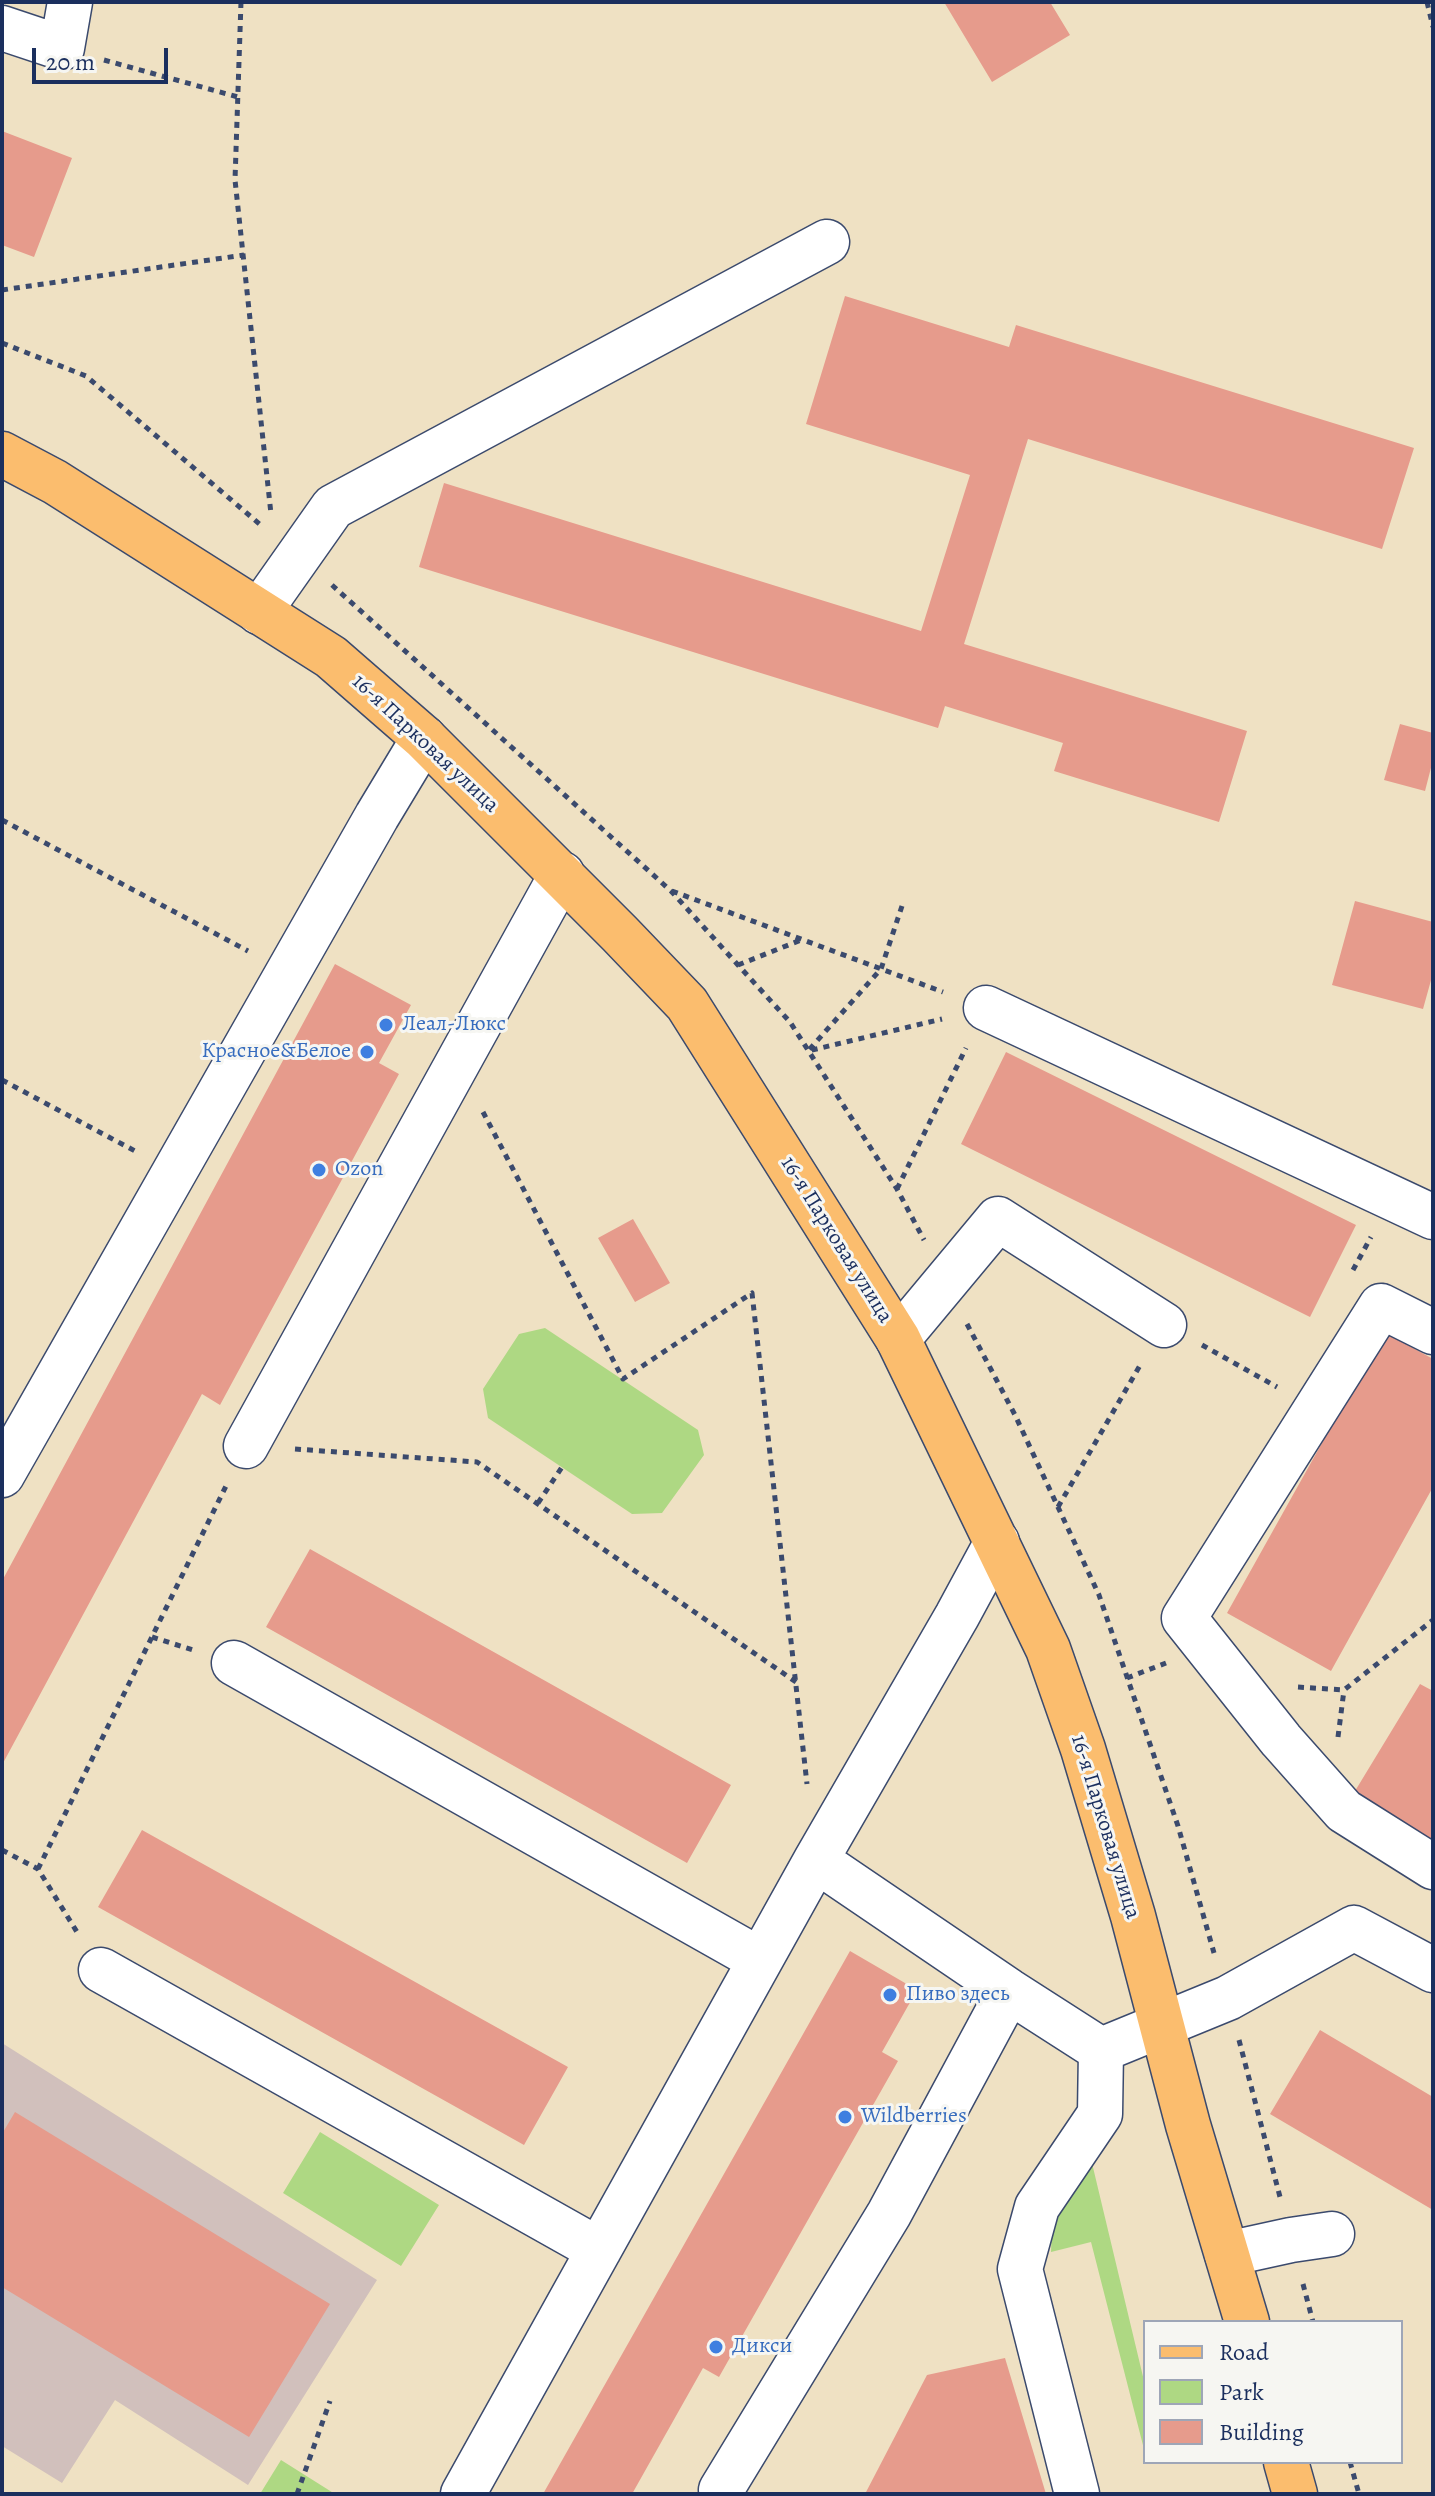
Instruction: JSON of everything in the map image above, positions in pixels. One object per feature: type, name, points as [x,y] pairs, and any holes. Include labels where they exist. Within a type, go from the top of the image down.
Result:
[{"type":"main road","name":"16-я Парковая улица","points":[[2,454],[55,482],[331,657],[424,738],[562,874],[687,1004],[898,1339],[1048,1649],[1083,1749],[1133,1916],[1160,2024],[1246,2320]]},
{"type":"main road","points":[[1287,2464],[1295,2494]]},
{"type":"lane","points":[[2,28],[62,48],[70,2]]},
{"type":"lane","points":[[259,612],[286,546],[333,507],[827,242]]},
{"type":"lane","points":[[2,1475],[424,738]]},
{"type":"lane","points":[[246,1446],[562,874]]},
{"type":"lane","points":[[986,1008],[1433,1217]]},
{"type":"lane","points":[[898,1339],[998,1219],[1164,1325]]},
{"type":"lane","points":[[1426,1339],[1381,1306],[1184,1618],[1281,1740],[1344,1811],[1433,1867]]},
{"type":"lane","points":[[463,2494],[997,1542]]},
{"type":"lane","points":[[234,1663],[760,1960]]},
{"type":"lane","points":[[816,1860],[1101,2050]]},
{"type":"lane","points":[[1101,2050],[1228,1998],[1354,1928],[1433,1970]]},
{"type":"lane","points":[[101,1970],[599,2250]]},
{"type":"lane","points":[[721,2490],[889,2214],[1009,1991]]},
{"type":"lane","points":[[1077,2494],[1020,2269],[1037,2207],[1100,2114],[1101,2050]]},
{"type":"lane","points":[[1227,2254],[1332,2234]]},
{"type":"path","points":[[241,2],[235,180],[286,546]]},
{"type":"path","points":[[1427,2],[1433,27]]},
{"type":"path","points":[[62,48],[238,97]]},
{"type":"path","points":[[2,290],[244,255]]},
{"type":"path","points":[[2,343],[86,376],[366,614],[671,891],[986,1008]]},
{"type":"path","points":[[2,820],[288,973]]},
{"type":"path","points":[[902,906],[881,969],[808,1051],[986,1008]]},
{"type":"path","points":[[738,965],[802,940]]},
{"type":"path","points":[[897,1189],[986,1008]]},
{"type":"path","points":[[457,1063],[623,1379],[752,1293],[807,1786]]},
{"type":"path","points":[[2,1080],[175,1172]]},
{"type":"path","points":[[1347,1280],[1394,1198]]},
{"type":"path","points":[[1058,1507],[1164,1325],[1284,1390]]},
{"type":"path","points":[[38,1869],[246,1446],[477,1462],[796,1682]]},
{"type":"path","points":[[538,1503],[562,1467]]},
{"type":"path","points":[[1344,1690],[1433,1620]]},
{"type":"path","points":[[2,1850],[38,1869],[101,1970]]},
{"type":"path","points":[[297,2494],[330,2401]]},
{"type":"path","points":[[1351,2464],[1359,2494]]},
{"type":"shaded area","points":[[2,2043],[377,2280],[248,2485],[115,2400],[62,2483],[2,2446]]},
{"type":"green space","points":[[545,1328],[698,1430],[704,1455],[662,1513],[632,1514],[488,1418],[483,1389],[519,1334]]},
{"type":"green space","points":[[320,2132],[439,2205],[401,2266],[283,2193]]},
{"type":"green space","points":[[1091,2159],[1143,2377],[1143,2445],[1091,2242],[1051,2252],[1052,2224]]},
{"type":"green space","points":[[281,2460],[335,2494],[260,2494]]},
{"type":"building","points":[[944,2],[1050,2],[1070,35],[992,82]]},
{"type":"building","points":[[2,131],[72,158],[34,257],[2,245]]},
{"type":"building","points":[[845,296],[1009,347],[1016,325],[1414,448],[1382,549],[1028,439],[964,644],[1247,731],[1219,822],[1054,771],[1063,743],[945,706],[938,728],[419,567],[444,483],[921,631],[970,475],[806,424]]},
{"type":"building","points":[[1400,724],[1433,733],[1433,760],[1425,791],[1384,780]]},
{"type":"building","points":[[1355,901],[1433,922],[1433,973],[1423,1009],[1332,985]]},
{"type":"building","points":[[335,964],[411,1005],[379,1063],[399,1074],[220,1405],[202,1394],[2,1765],[2,1581]]},
{"type":"building","points":[[1006,1052],[1356,1225],[1310,1317],[961,1144]]},
{"type":"building","points":[[633,1219],[670,1283],[635,1302],[598,1238]]},
{"type":"building","points":[[1384,1332],[1433,1359],[1433,1487],[1331,1671],[1227,1613]]},
{"type":"building","points":[[310,1549],[731,1785],[687,1863],[266,1627]]},
{"type":"building","points":[[1420,1684],[1433,1691],[1433,1845],[1352,1796]]},
{"type":"building","points":[[142,1830],[568,2067],[524,2145],[98,1907]]},
{"type":"building","points":[[850,1951],[917,1990],[882,2052],[898,2061],[719,2377],[703,2368],[632,2494],[543,2494]]},
{"type":"building","points":[[1320,2030],[1433,2097],[1433,2210],[1270,2114]]},
{"type":"building","points":[[15,2112],[330,2304],[249,2437],[2,2287],[2,2134]]},
{"type":"building","points":[[1005,2358],[1046,2494],[865,2494],[927,2375]]},
{"type":"place","name":"Леал-Люкс","points":[[386,1025]]},
{"type":"place","name":"Красное&Белое","points":[[367,1052]]},
{"type":"place","name":"Ozon","points":[[319,1170]]},
{"type":"place","name":"Пиво здесь","points":[[890,1995]]},
{"type":"place","name":"Wildberries","points":[[845,2117]]},
{"type":"place","name":"Дикси","points":[[716,2347]]}]
